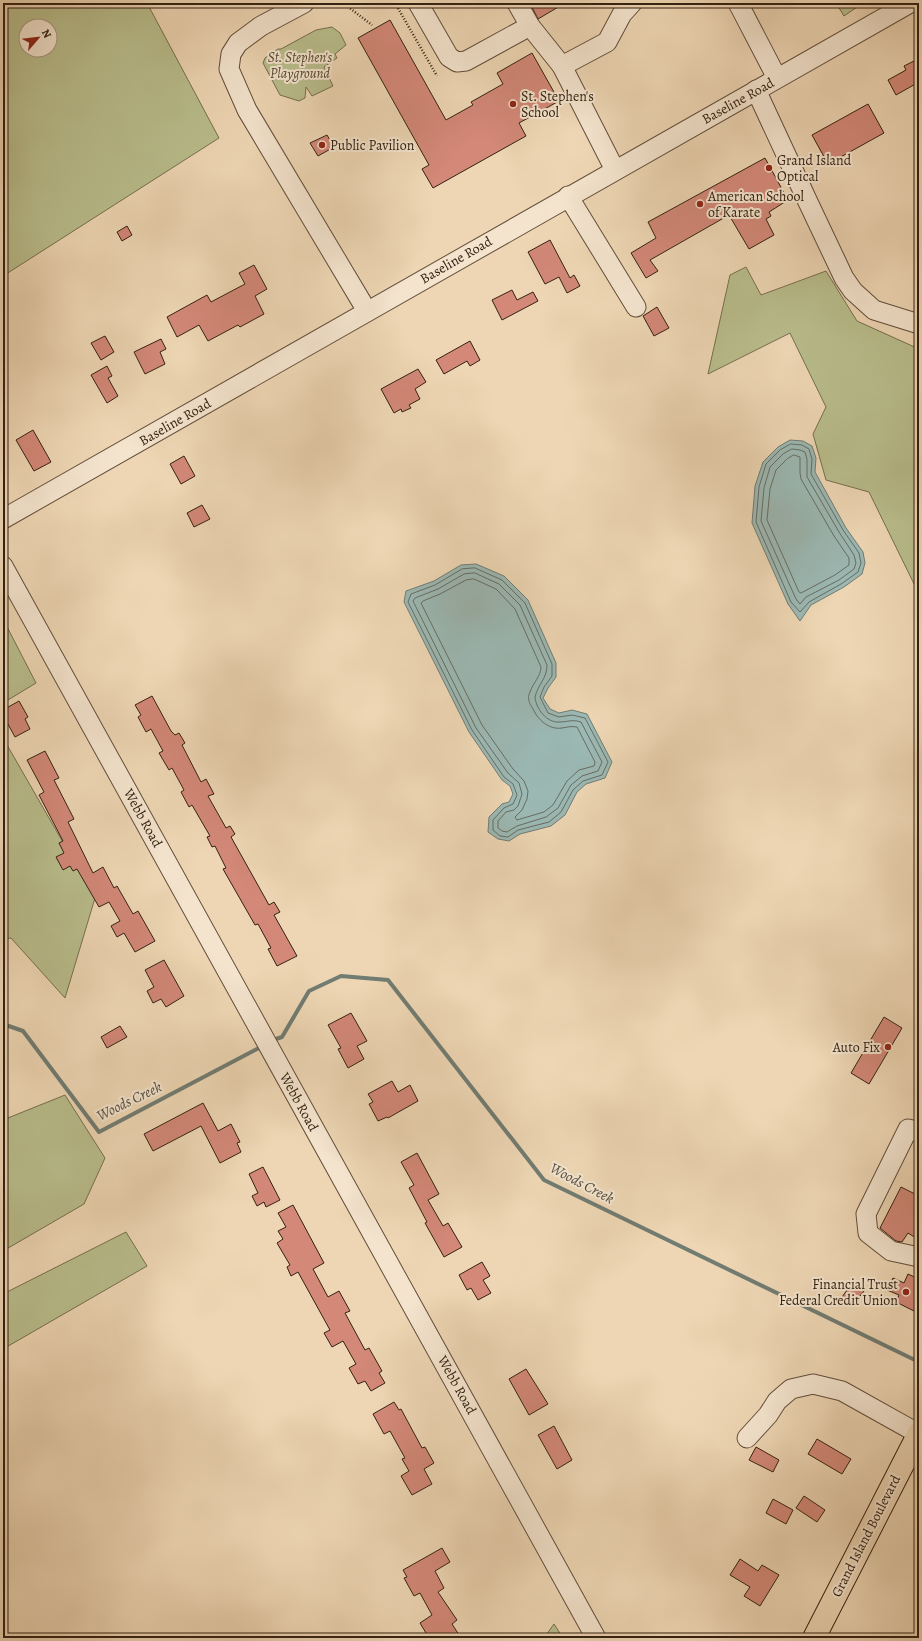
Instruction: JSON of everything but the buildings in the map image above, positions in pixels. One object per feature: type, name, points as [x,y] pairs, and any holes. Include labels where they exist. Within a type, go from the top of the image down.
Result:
[{"type":"main road","name":"Grand Island Boulevard","points":[[814,1638],[919,1434]]},
{"type":"street","points":[[304,3],[262,26],[238,43],[231,54],[229,69],[247,110],[367,311]]},
{"type":"street","points":[[418,3],[448,57],[456,62],[466,61],[530,26]]},
{"type":"street","points":[[517,3],[530,26],[562,66],[616,170]]},
{"type":"street","points":[[562,66],[607,42],[622,14],[632,3]]},
{"type":"street","points":[[738,3],[777,78]]},
{"type":"street","name":"Baseline Road","points":[[3,519],[568,196],[910,3]]},
{"type":"street","points":[[756,90],[814,216],[844,278],[853,291],[874,310],[919,324]]},
{"type":"street","points":[[568,196],[636,307]]},
{"type":"street","name":"Webb Road","points":[[3,566],[596,1638]]},
{"type":"street","points":[[919,1132],[908,1129],[866,1214],[868,1233],[891,1251],[919,1257]]},
{"type":"street","points":[[747,1438],[768,1415],[777,1401],[786,1393],[791,1389],[813,1384],[842,1391],[919,1434]]},
{"type":"path","points":[[344,3],[372,25]]},
{"type":"path","points":[[348,7],[355,3]]},
{"type":"path","points":[[395,3],[437,76]]},
{"type":"green space","points":[[3,3],[147,3],[219,138],[3,276]]},
{"type":"green space","points":[[836,3],[863,3],[844,16]]},
{"type":"green space","name":"St. Stephen's Playground","points":[[332,27],[340,33],[346,45],[335,54],[337,58],[324,67],[333,86],[312,96],[306,87],[305,98],[299,101],[280,95],[263,63],[265,58],[278,49],[281,49],[316,30]]},
{"type":"green space","points":[[746,267],[761,295],[826,271],[857,321],[919,349],[919,594],[869,492],[826,480],[813,434],[826,407],[790,333],[708,374],[730,275]]},
{"type":"green space","points":[[3,619],[36,683],[3,703]]},
{"type":"green space","points":[[3,738],[95,898],[65,998],[11,938],[3,939]]},
{"type":"green space","points":[[65,1095],[105,1158],[84,1204],[3,1251],[3,1120]]},
{"type":"green space","points":[[126,1232],[147,1266],[3,1349],[3,1294]]},
{"type":"green space","points":[[554,1624],[563,1638],[544,1638]]},
{"type":"water","points":[[790,440],[803,441],[812,446],[816,458],[815,472],[846,528],[863,552],[865,563],[862,574],[844,587],[811,605],[800,621],[788,604],[752,523],[755,486],[763,462],[778,447]]},
{"type":"water","points":[[476,564],[504,576],[528,600],[556,663],[556,677],[543,698],[550,709],[559,713],[572,710],[587,714],[612,762],[605,778],[586,784],[577,792],[565,815],[551,826],[520,834],[509,841],[498,839],[488,832],[489,817],[502,804],[509,802],[513,794],[510,786],[502,780],[469,732],[404,602],[406,591],[434,581],[461,565]]},
{"type":"waterway","name":"Woods Creek","points":[[276,1039],[282,1037],[309,991],[341,976],[388,980],[544,1180],[919,1362]]},
{"type":"waterway","name":"Woods Creek","points":[[3,1024],[23,1031],[99,1132],[257,1049]]},
{"type":"place","name":"St. Stephen's School","points":[[513,104]]},
{"type":"place","name":"Public Pavilion","points":[[322,145]]},
{"type":"place","name":"Grand Island Optical","points":[[769,168]]},
{"type":"place","name":"American School of Karate","points":[[700,204]]},
{"type":"place","name":"Auto Fix","points":[[888,1047]]},
{"type":"place","name":"Financial Trust Federal Credit Union","points":[[906,1292]]}]
